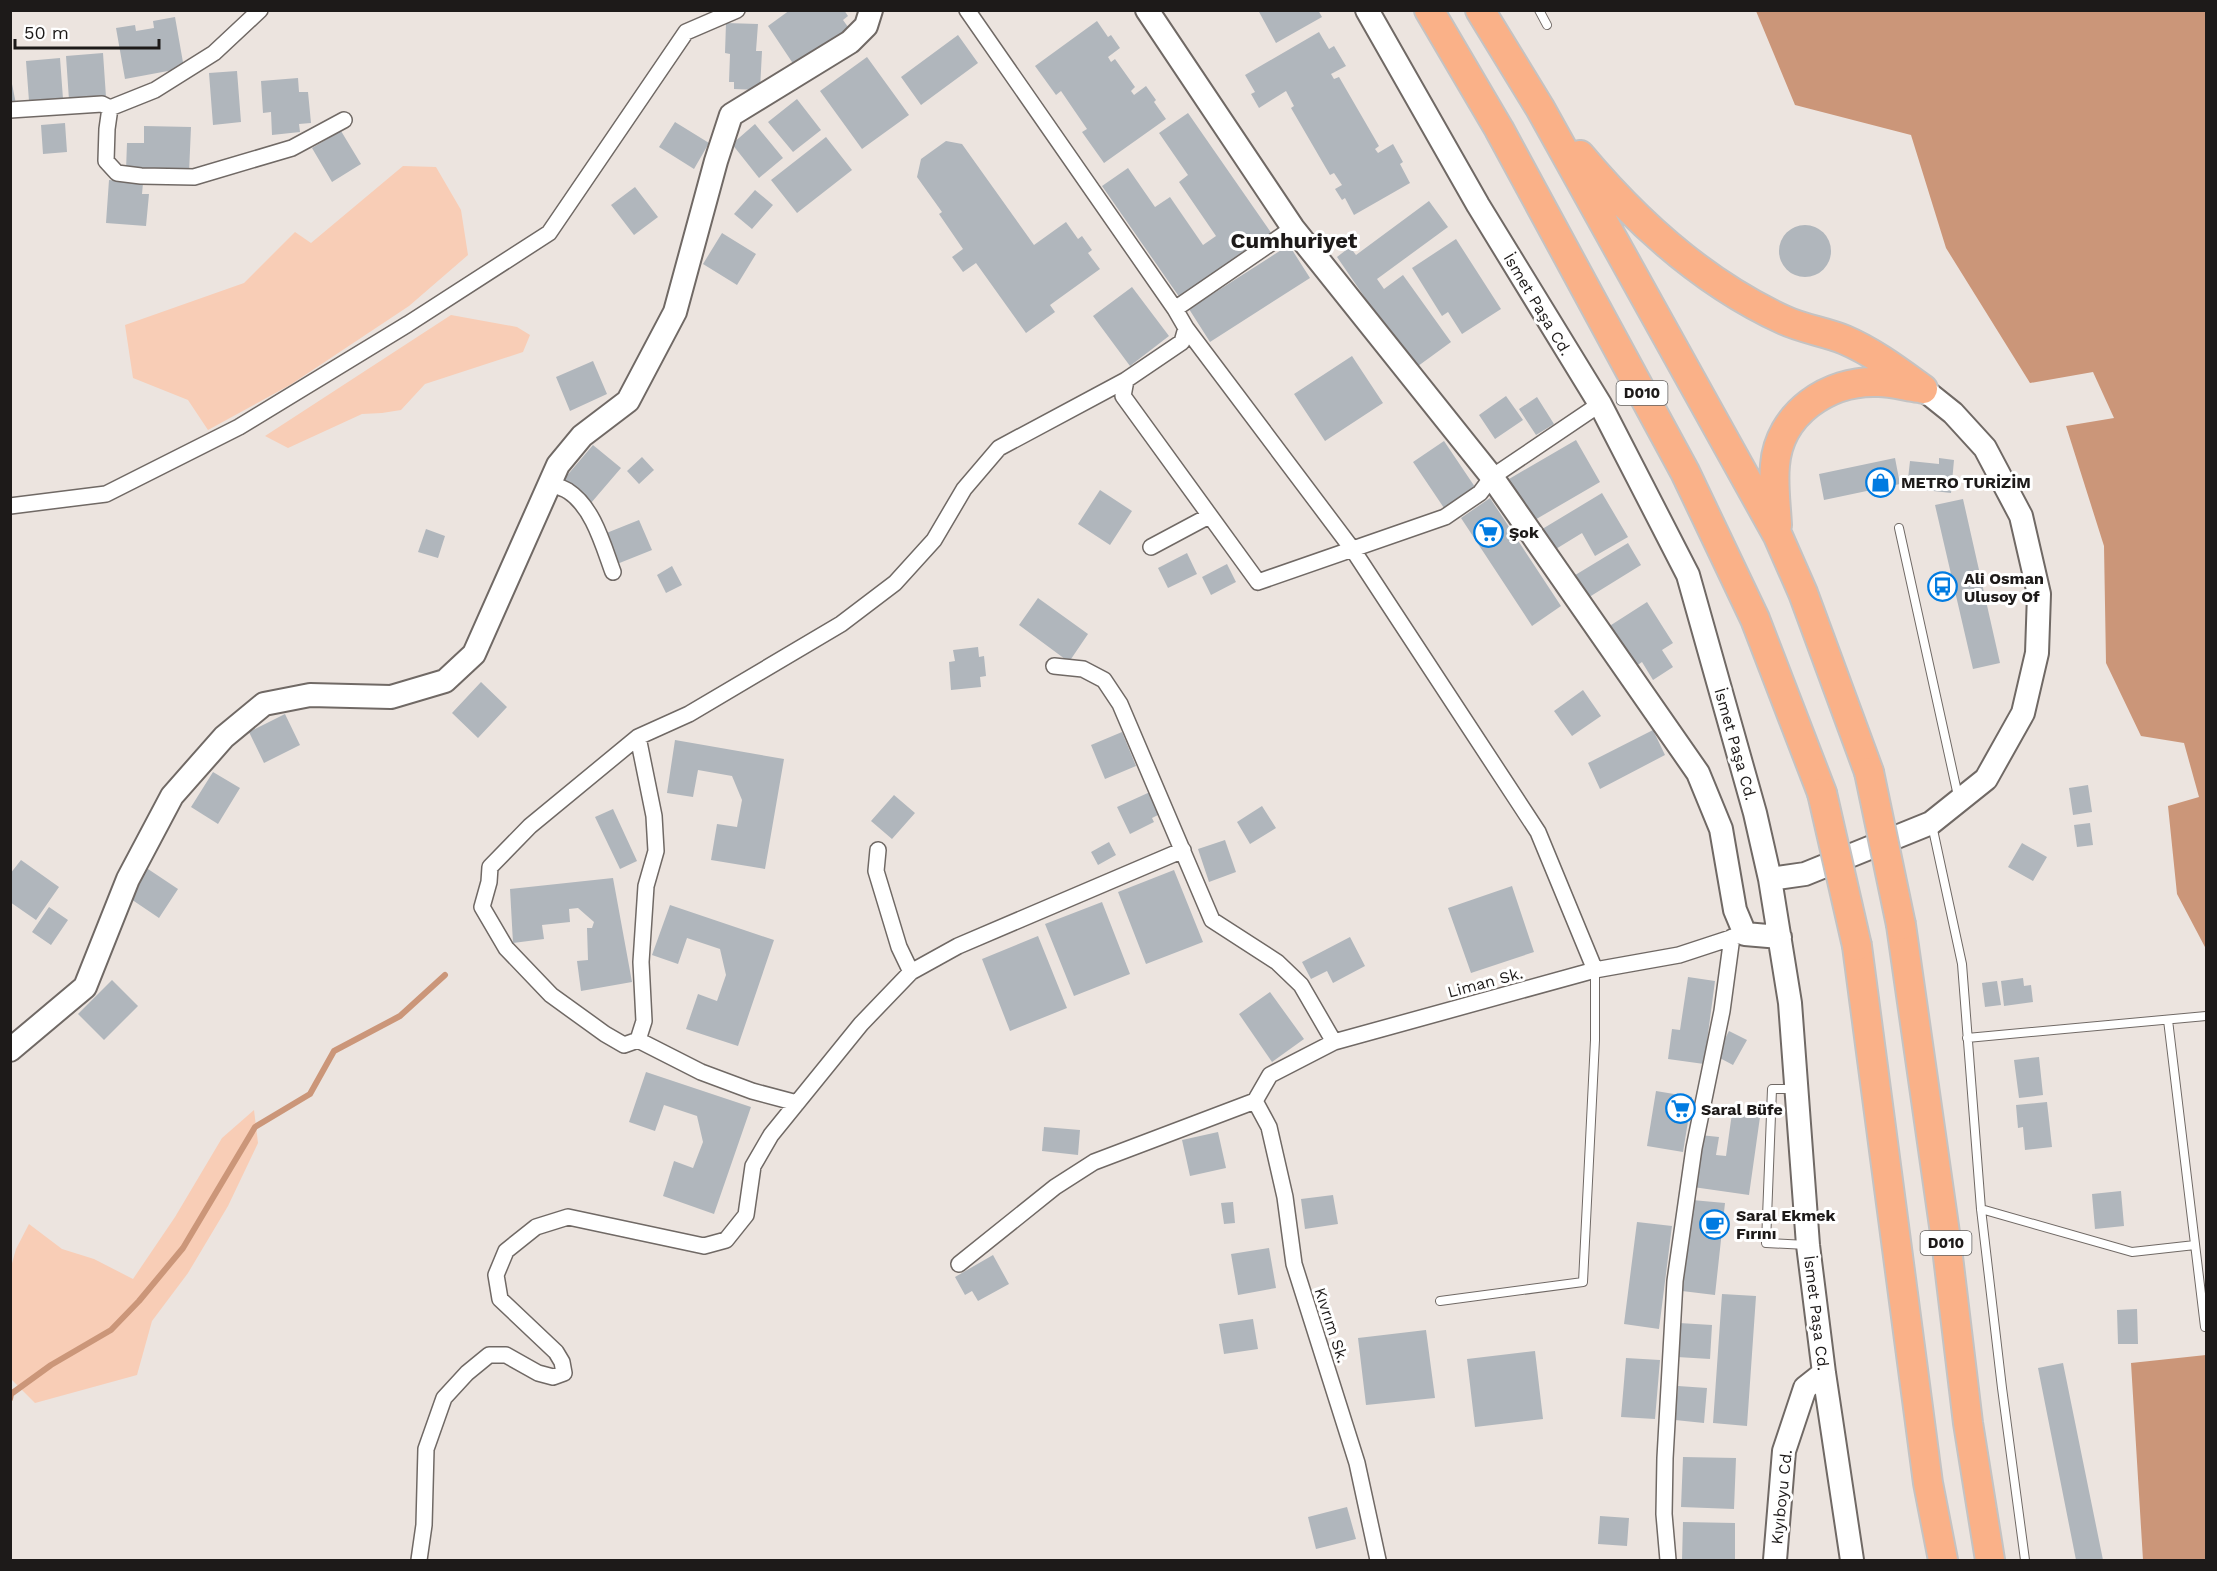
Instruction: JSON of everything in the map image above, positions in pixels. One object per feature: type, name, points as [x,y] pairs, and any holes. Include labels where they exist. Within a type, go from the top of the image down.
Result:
[{"type":"highway","name":"D010","points":[[1428,10],[1499,129],[1685,472],[1755,619],[1822,793],[1857,946],[1928,1483],[1943,1560]]},
{"type":"highway","name":"D010","points":[[1480,10],[1540,108],[1778,536],[1803,593],[1869,772],[1901,925],[1946,1240],[1968,1423],[1990,1560]]},
{"type":"highway","points":[[1540,108],[1589,166],[1659,239],[1699,272],[1786,321],[1845,340],[1888,363],[1923,388]]},
{"type":"highway","points":[[1778,536],[1775,463],[1785,428],[1807,404],[1839,387],[1877,381],[1923,388]]},
{"type":"street","points":[[10,110],[102,104],[110,108],[155,90],[214,53],[260,10]]},
{"type":"street","points":[[10,506],[106,494],[239,427],[408,324],[549,233],[686,32],[737,10]]},
{"type":"street","points":[[10,1050],[85,987],[128,879],[172,796],[224,737],[264,704],[310,695],[391,696],[445,681],[474,654],[558,465],[582,436],[628,401],[675,312],[716,161],[731,115],[850,42],[866,26],[871,10]]},
{"type":"street","points":[[967,10],[1186,328],[1353,550],[1538,831],[1595,970]]},
{"type":"street","points":[[1147,10],[1293,228],[1492,477],[1698,773],[1721,829],[1739,935],[1694,1148],[1675,1281],[1665,1458],[1668,1560]]},
{"type":"street","name":"İsmet Paşa Cd.","points":[[1367,10],[1478,205],[1600,404],[1688,575],[1755,813],[1780,937],[1790,1003],[1808,1245],[1824,1373],[1852,1560]]},
{"type":"street","points":[[110,108],[106,161],[117,173],[141,176],[194,177],[292,148],[344,120]]},
{"type":"street","points":[[1175,309],[1293,228]]},
{"type":"street","points":[[797,1103],[752,1091],[701,1072],[638,1040],[624,1045],[551,995],[506,948],[482,907],[489,882],[490,867],[530,826],[638,737],[689,714],[841,624],[895,583],[934,540],[964,489],[999,448],[1126,380],[1182,342],[1186,328]]},
{"type":"street","points":[[1126,380],[1123,396],[1258,582],[1445,518],[1480,493],[1492,477],[1600,404]]},
{"type":"street","points":[[1770,879],[1805,874],[1931,823],[1986,779],[2022,713],[2037,653],[2039,594],[2021,516],[1984,448],[1953,413],[1923,388]]},
{"type":"street","points":[[550,484],[568,491],[585,507],[613,572]]},
{"type":"street","points":[[1151,547],[1209,516]]},
{"type":"street","points":[[1054,666],[1083,669],[1104,681],[1120,704],[1212,920],[1277,962],[1301,985],[1334,1042]]},
{"type":"street","points":[[638,737],[654,816],[656,850],[646,886],[641,962],[644,1021],[638,1040]]},
{"type":"street","points":[[878,850],[876,871],[899,947],[911,972]]},
{"type":"street","points":[[419,1560],[424,1525],[426,1449],[444,1398],[466,1373],[489,1355],[506,1355],[538,1373],[553,1377],[564,1373],[562,1362],[556,1352],[500,1299],[496,1275],[506,1251],[536,1227],[568,1217],[704,1246],[726,1240],[746,1215],[753,1166],[771,1135],[861,1024],[911,972],[968,942],[1183,850]]},
{"type":"street","points":[[1739,935],[1780,937]]},
{"type":"street","name":"Liman Sk.","points":[[1255,1101],[1270,1075],[1334,1042],[1595,970],[1679,955],[1739,935]]},
{"type":"street","points":[[959,1264],[1055,1187],[1094,1162],[1255,1101]]},
{"type":"street","name":"Kıvrım Sk.","points":[[1255,1101],[1269,1126],[1285,1197],[1294,1264],[1357,1463],[1378,1560]]},
{"type":"street","name":"Kıyıboyu Cd.","points":[[1775,1560],[1784,1451],[1805,1388],[1824,1373]]},
{"type":"lane","points":[[1539,10],[1547,25]]},
{"type":"lane","points":[[1899,528],[1959,801]]},
{"type":"lane","points":[[1931,823],[1962,964],[1981,1209],[2025,1560]]},
{"type":"lane","points":[[1440,1301],[1582,1282],[1594,1052],[1595,970]]},
{"type":"lane","points":[[1967,1038],[2206,1016]]},
{"type":"lane","points":[[2168,1020],[2205,1328]]},
{"type":"lane","points":[[1797,1089],[1772,1089],[1766,1243],[1808,1245]]},
{"type":"lane","points":[[1981,1209],[2132,1252],[2195,1245]]},
{"type":"shaded area","points":[[1756,11],[2206,11],[2206,949],[2177,894],[2168,806],[2199,797],[2184,743],[2141,736],[2106,663],[2104,546],[2066,426],[2114,418],[2093,372],[2030,383],[1946,248],[1911,135],[1795,105]]},
{"type":"shaded area","points":[[403,166],[436,167],[461,210],[468,255],[409,306],[290,385],[208,430],[188,400],[133,378],[125,325],[244,283],[295,232],[311,243]]},
{"type":"shaded area","points":[[451,315],[517,327],[530,335],[523,352],[425,384],[401,410],[362,414],[288,448],[265,436]]},
{"type":"shaded area","points":[[254,1110],[258,1143],[228,1206],[188,1273],[152,1321],[137,1375],[35,1403],[10,1378],[11,1267],[16,1249],[29,1224],[62,1249],[94,1259],[133,1279],[175,1217],[222,1138]]},
{"type":"shaded area","points":[[2206,1355],[2206,1560],[2143,1560],[2131,1363]]},
{"type":"building","points":[[790,10],[844,10],[848,16],[843,20],[848,27],[842,32],[844,35],[796,68],[768,26]]},
{"type":"building","points":[[1258,10],[1318,10],[1322,17],[1276,43]]},
{"type":"building","points":[[175,17],[184,68],[125,79],[116,28],[135,25],[136,31],[154,28],[153,21]]},
{"type":"building","points":[[1097,21],[1108,37],[1111,35],[1120,48],[1108,57],[1111,62],[1115,59],[1135,87],[1131,91],[1134,95],[1146,86],[1166,119],[1104,163],[1082,132],[1087,129],[1061,91],[1056,95],[1035,66]]},
{"type":"building","points":[[726,23],[758,24],[756,51],[762,51],[760,90],[734,89],[734,82],[729,82],[730,54],[725,53]]},
{"type":"building","points":[[1319,32],[1329,49],[1334,46],[1346,66],[1331,74],[1334,79],[1339,77],[1379,146],[1375,149],[1378,153],[1393,144],[1403,162],[1400,164],[1410,183],[1354,215],[1345,198],[1342,200],[1335,189],[1342,185],[1334,173],[1330,175],[1291,108],[1294,106],[1286,91],[1259,108],[1251,94],[1255,92],[1245,75]]},
{"type":"building","points":[[958,35],[978,63],[921,105],[901,77]]},
{"type":"building","points":[[103,53],[106,97],[69,100],[66,56]]},
{"type":"building","points":[[867,57],[909,115],[862,149],[820,91]]},
{"type":"building","points":[[60,58],[63,99],[29,101],[26,61]]},
{"type":"building","points":[[237,71],[241,122],[213,125],[209,73]]},
{"type":"building","points":[[10,74],[16,104],[10,105]]},
{"type":"building","points":[[298,78],[299,92],[308,92],[311,123],[299,124],[300,132],[272,135],[271,112],[263,113],[261,81]]},
{"type":"building","points":[[797,99],[821,130],[793,152],[768,122]]},
{"type":"building","points":[[1188,113],[1272,234],[1180,298],[1102,186],[1128,168],[1155,207],[1170,197],[1203,245],[1216,236],[1179,182],[1188,175],[1159,133]]},
{"type":"building","points":[[675,122],[709,143],[694,169],[659,147]]},
{"type":"building","points":[[65,123],[67,152],[43,154],[41,125]]},
{"type":"building","points":[[755,124],[783,158],[759,178],[732,144]]},
{"type":"building","points":[[144,126],[191,127],[189,173],[126,170],[127,143],[144,143]]},
{"type":"building","points":[[341,131],[361,164],[332,182],[312,148]]},
{"type":"building","points":[[826,137],[852,170],[797,213],[771,180]]},
{"type":"building","points":[[946,141],[962,144],[1034,245],[1066,222],[1078,239],[1082,236],[1092,250],[1088,253],[1100,269],[1050,305],[1055,312],[1026,333],[976,263],[963,272],[952,257],[963,249],[939,214],[942,212],[917,177],[921,159]]},
{"type":"building","points":[[109,180],[143,183],[142,194],[149,194],[146,226],[106,223]]},
{"type":"building","points":[[635,187],[658,217],[634,235],[611,205]]},
{"type":"building","points":[[755,190],[773,205],[752,229],[734,214]]},
{"type":"building","points":[[1429,201],[1448,227],[1377,279],[1384,289],[1403,275],[1451,342],[1414,369],[1337,257],[1350,247],[1356,255]]},
{"type":"building","points":[[1800,225],[1810,225],[1819,229],[1827,237],[1831,251],[1827,265],[1819,273],[1810,277],[1800,277],[1791,273],[1783,265],[1779,256],[1779,246],[1783,237],[1791,229]]},
{"type":"building","points":[[722,233],[756,254],[737,285],[703,264]]},
{"type":"building","points":[[1456,239],[1501,309],[1462,334],[1448,312],[1442,316],[1412,268]]},
{"type":"building","points":[[1289,245],[1310,278],[1210,342],[1189,309]]},
{"type":"building","points":[[1132,287],[1169,336],[1130,366],[1093,316]]},
{"type":"building","points":[[1352,356],[1383,403],[1325,441],[1294,394]]},
{"type":"building","points":[[593,361],[607,394],[570,411],[556,377]]},
{"type":"building","points":[[1506,396],[1523,420],[1495,439],[1479,415]]},
{"type":"building","points":[[1537,397],[1554,424],[1536,435],[1519,409]]},
{"type":"building","points":[[1576,440],[1600,482],[1533,521],[1509,479]]},
{"type":"building","points":[[1444,441],[1475,487],[1444,508],[1413,462]]},
{"type":"building","points":[[593,445],[621,468],[591,503],[564,479]]},
{"type":"building","points":[[642,457],[654,470],[639,484],[627,471]]},
{"type":"building","points":[[1895,458],[1900,484],[1824,500],[1819,474]]},
{"type":"building","points":[[1939,458],[1954,460],[1951,493],[1907,488],[1910,461],[1939,464]]},
{"type":"building","points":[[1100,490],[1132,511],[1110,545],[1078,524]]},
{"type":"building","points":[[1602,493],[1628,537],[1595,556],[1582,533],[1551,552],[1539,531]]},
{"type":"building","points":[[1490,498],[1561,606],[1532,626],[1461,518]]},
{"type":"building","points":[[1963,499],[2000,663],[1973,669],[1935,505]]},
{"type":"building","points":[[639,520],[652,550],[617,564],[604,534]]},
{"type":"building","points":[[426,529],[445,536],[438,558],[418,552]]},
{"type":"building","points":[[1628,543],[1641,565],[1586,599],[1572,577]]},
{"type":"building","points":[[1187,553],[1197,574],[1168,588],[1158,568]]},
{"type":"building","points":[[1227,564],[1236,582],[1211,595],[1202,577]]},
{"type":"building","points":[[672,566],[682,585],[666,593],[657,575]]},
{"type":"building","points":[[1038,598],[1088,634],[1069,662],[1019,625]]},
{"type":"building","points":[[1647,602],[1673,643],[1662,650],[1673,667],[1653,680],[1642,662],[1633,668],[1608,627]]},
{"type":"building","points":[[978,647],[979,657],[984,656],[986,676],[980,677],[981,687],[951,690],[949,662],[955,661],[953,650]]},
{"type":"building","points":[[481,682],[507,707],[478,738],[452,713]]},
{"type":"building","points":[[1583,690],[1601,716],[1572,736],[1554,711]]},
{"type":"building","points":[[285,714],[300,745],[264,763],[249,732]]},
{"type":"building","points":[[1653,730],[1665,755],[1600,789],[1588,763]]},
{"type":"building","points":[[1122,732],[1136,766],[1105,779],[1091,745]]},
{"type":"building","points":[[675,740],[784,759],[765,869],[711,860],[717,824],[737,827],[742,800],[732,776],[698,770],[693,797],[667,793]]},
{"type":"building","points":[[213,772],[240,788],[218,824],[191,807]]},
{"type":"building","points":[[2088,785],[2092,812],[2073,815],[2069,788]]},
{"type":"building","points":[[1150,792],[1160,814],[1152,818],[1154,822],[1130,834],[1117,807]]},
{"type":"building","points":[[894,795],[915,813],[892,839],[871,821]]},
{"type":"building","points":[[1262,806],[1276,828],[1250,844],[1237,822]]},
{"type":"building","points":[[613,809],[637,861],[620,869],[595,817]]},
{"type":"building","points":[[2090,823],[2093,845],[2077,847],[2074,825]]},
{"type":"building","points":[[1225,840],[1236,872],[1209,882],[1198,849]]},
{"type":"building","points":[[1109,842],[1116,855],[1098,865],[1091,852]]},
{"type":"building","points":[[2022,843],[2047,857],[2033,881],[2008,867]]},
{"type":"building","points":[[21,860],[59,887],[36,920],[10,902],[10,874]]},
{"type":"building","points":[[145,867],[178,889],[159,918],[125,895]]},
{"type":"building","points":[[1174,870],[1203,942],[1146,964],[1118,892]]},
{"type":"building","points":[[613,878],[632,982],[581,991],[577,961],[588,960],[587,928],[592,928],[594,922],[578,908],[569,909],[570,922],[542,925],[544,939],[513,943],[510,889]]},
{"type":"building","points":[[1512,886],[1534,952],[1471,973],[1448,908]]},
{"type":"building","points":[[1102,902],[1130,974],[1074,996],[1045,924]]},
{"type":"building","points":[[670,905],[774,940],[738,1046],[686,1029],[698,994],[717,1001],[726,975],[720,949],[687,938],[678,964],[652,955]]},
{"type":"building","points":[[49,907],[68,920],[51,945],[32,932]]},
{"type":"building","points":[[1038,936],[1067,1008],[1010,1031],[982,959]]},
{"type":"building","points":[[1350,937],[1365,966],[1333,983],[1327,971],[1311,979],[1302,962]]},
{"type":"building","points":[[1688,977],[1715,981],[1704,1064],[1668,1059],[1672,1029],[1680,1030]]},
{"type":"building","points":[[2023,978],[2024,986],[2031,985],[2033,1002],[2004,1006],[2001,981]]},
{"type":"building","points":[[112,980],[138,1006],[104,1040],[78,1014]]},
{"type":"building","points":[[1997,981],[2001,1005],[1985,1007],[1982,983]]},
{"type":"building","points":[[1270,992],[1304,1039],[1272,1062],[1239,1014]]},
{"type":"building","points":[[1729,1031],[1747,1040],[1733,1065],[1716,1056]]},
{"type":"building","points":[[2039,1057],[2043,1095],[2019,1098],[2014,1060]]},
{"type":"building","points":[[646,1072],[751,1107],[714,1214],[663,1196],[674,1161],[693,1168],[703,1142],[697,1116],[664,1105],[655,1131],[629,1122]]},
{"type":"building","points":[[1656,1091],[1692,1097],[1683,1152],[1647,1146]]},
{"type":"building","points":[[2047,1102],[2052,1147],[2025,1150],[2023,1127],[2018,1128],[2016,1105]]},
{"type":"building","points":[[1732,1113],[1760,1117],[1749,1195],[1693,1187],[1700,1135],[1719,1137],[1716,1155],[1726,1156]]},
{"type":"building","points":[[1044,1127],[1080,1130],[1078,1155],[1042,1151]]},
{"type":"building","points":[[1218,1132],[1226,1168],[1190,1176],[1182,1140]]},
{"type":"building","points":[[2121,1191],[2124,1226],[2095,1229],[2092,1194]]},
{"type":"building","points":[[1333,1195],[1338,1224],[1305,1229],[1301,1199]]},
{"type":"building","points":[[1692,1200],[1725,1203],[1715,1295],[1682,1291]]},
{"type":"building","points":[[1233,1202],[1235,1223],[1224,1224],[1221,1203]]},
{"type":"building","points":[[1637,1222],[1672,1226],[1659,1329],[1624,1324]]},
{"type":"building","points":[[1269,1248],[1276,1288],[1238,1295],[1231,1254]]},
{"type":"building","points":[[993,1255],[1009,1284],[978,1301],[972,1291],[965,1295],[955,1277]]},
{"type":"building","points":[[1722,1294],[1756,1296],[1747,1426],[1713,1423]]},
{"type":"building","points":[[2137,1309],[2138,1344],[2118,1344],[2117,1310]]},
{"type":"building","points":[[1253,1319],[1258,1349],[1224,1354],[1219,1324]]},
{"type":"building","points":[[1679,1323],[1712,1325],[1710,1359],[1677,1357]]},
{"type":"building","points":[[1426,1330],[1435,1398],[1366,1405],[1358,1338]]},
{"type":"building","points":[[1535,1351],[1543,1419],[1475,1427],[1467,1359]]},
{"type":"building","points":[[1626,1358],[1660,1360],[1655,1419],[1621,1417]]},
{"type":"building","points":[[2063,1363],[2103,1560],[2076,1560],[2038,1368]]},
{"type":"building","points":[[1678,1386],[1707,1388],[1704,1423],[1675,1420]]},
{"type":"building","points":[[1683,1457],[1736,1458],[1734,1509],[1681,1507]]},
{"type":"building","points":[[1347,1507],[1356,1539],[1316,1549],[1308,1517]]},
{"type":"building","points":[[1600,1516],[1629,1518],[1627,1546],[1598,1544]]},
{"type":"building","points":[[1683,1522],[1735,1523],[1735,1560],[1682,1560]]},
{"type":"waterway","points":[[10,1399],[11,1394],[51,1365],[111,1330],[139,1301],[183,1248],[255,1127],[310,1094],[334,1051],[400,1016],[445,975]]},
{"type":"place","name":"METRO TURİZİM","points":[[1880,482]]},
{"type":"place","name":"Şok","points":[[1488,532]]},
{"type":"place","name":"Ali Osman Ulusoy Of","points":[[1943,587]]},
{"type":"place","name":"Saral Büfe","points":[[1680,1109]]},
{"type":"place","name":"Saral Ekmek Fırını","points":[[1715,1224]]},
{"type":"district","name":"Cumhuriyet","points":[[1294,240]]}]
